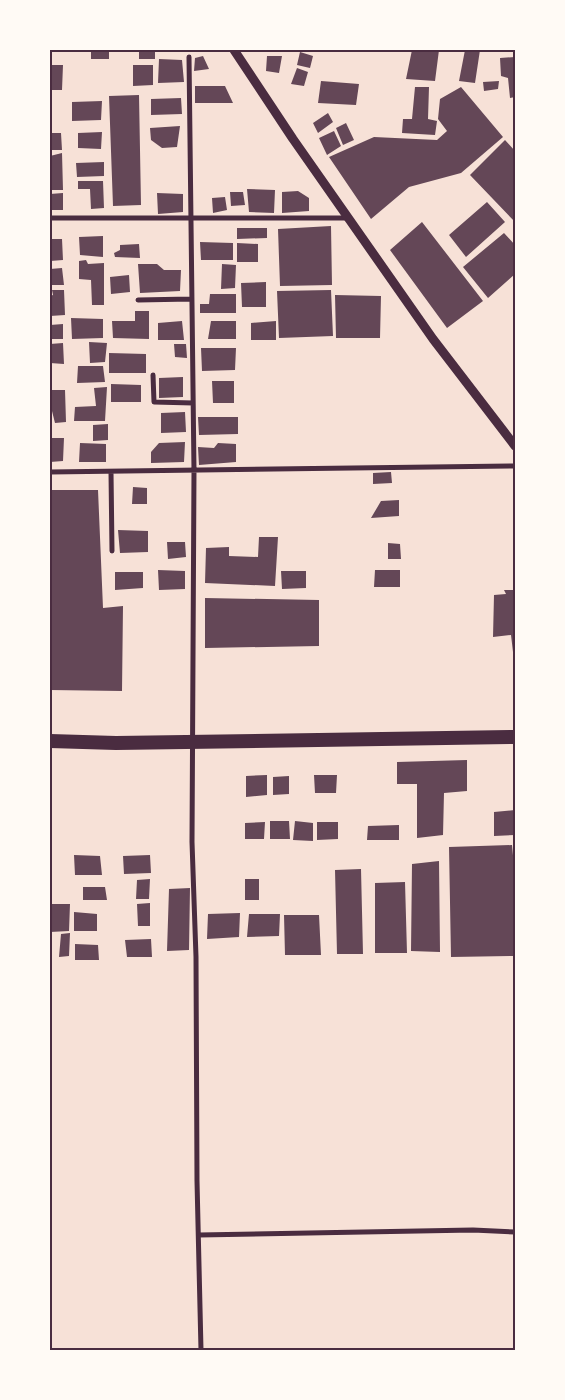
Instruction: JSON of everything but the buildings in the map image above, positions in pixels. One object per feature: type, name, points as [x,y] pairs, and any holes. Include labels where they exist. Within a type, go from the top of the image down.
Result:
[{"type":"highway","points":[[50,741],[193,742],[515,737]]},
{"type":"street","points":[[234,50],[293,139],[433,340],[515,446]]},
{"type":"street","points":[[189,57],[194,470],[192,842],[196,957],[197,1162],[202,1350]]},
{"type":"street","points":[[50,218],[348,218]]},
{"type":"street","points":[[138,300],[191,299]]},
{"type":"street","points":[[152,375],[154,402],[193,403]]},
{"type":"street","points":[[50,472],[515,466]]},
{"type":"street","points":[[112,472],[112,551]]},
{"type":"street","points":[[199,1235],[473,1230],[515,1232]]}]
